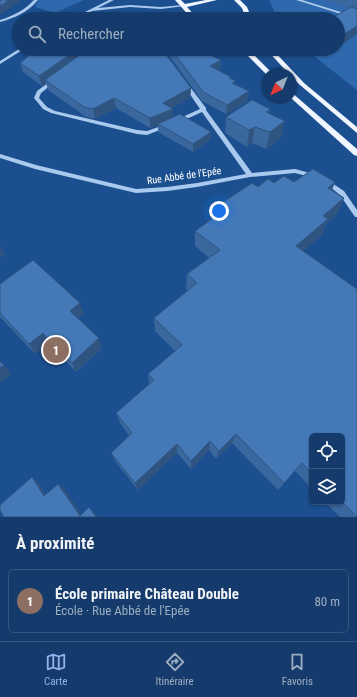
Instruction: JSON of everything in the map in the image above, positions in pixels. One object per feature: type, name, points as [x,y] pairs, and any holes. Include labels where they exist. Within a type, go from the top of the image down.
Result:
[{"type":"main road","points":[[178,0],[189,12]]},
{"type":"main road","points":[[183,6],[214,0]]},
{"type":"main road","points":[[237,0],[244,7],[246,12]]},
{"type":"main road","points":[[251,56],[264,68]]},
{"type":"main road","points":[[276,56],[302,84],[357,131]]},
{"type":"main road","points":[[297,99],[357,153]]},
{"type":"street","points":[[22,12],[30,8],[36,0]]},
{"type":"street","points":[[87,12],[112,0]]},
{"type":"street","points":[[298,0],[336,12]]},
{"type":"street","points":[[91,10],[130,6],[161,8],[183,6]]},
{"type":"street","points":[[333,11],[357,13]]},
{"type":"street","points":[[345,14],[357,18]]},
{"type":"street","points":[[0,21],[12,17]]},
{"type":"street","points":[[0,63],[12,55]]},
{"type":"street","points":[[0,58],[7,58]]},
{"type":"street","points":[[58,78],[39,92],[36,98],[45,108],[137,132],[155,130],[204,109]]},
{"type":"street","points":[[181,78],[250,174]]},
{"type":"street","name":"Rue Abbé de l'Epée","points":[[0,156],[35,168],[136,191],[182,187],[250,174],[295,171],[317,177],[328,182],[342,193],[357,215]]},
{"type":"shaded area","points":[[39,0],[84,0],[57,12],[52,12],[35,7]]},
{"type":"shaded area","points":[[269,0],[357,0],[357,90],[314,56],[345,56],[345,12],[275,12]]},
{"type":"building","points":[[0,0],[9,0],[0,5]]},
{"type":"building","points":[[351,7],[357,9],[357,26],[345,34],[345,12],[342,12]]},
{"type":"building","points":[[28,56],[68,56],[39,76],[20,63]]},
{"type":"building","points":[[78,56],[167,56],[191,88],[163,103],[173,109],[150,118],[114,98],[93,109],[84,107],[45,80]]},
{"type":"building","points":[[176,56],[212,56],[221,60],[210,66],[236,81],[232,83],[249,91],[227,105],[203,92]]},
{"type":"building","points":[[252,100],[270,109],[266,112],[285,121],[270,132],[255,127],[249,130],[226,117]]},
{"type":"building","points":[[180,114],[211,132],[193,144],[158,124]]},
{"type":"building","points":[[313,169],[335,182],[328,188],[344,198],[323,216],[328,219],[296,246],[357,289],[357,517],[345,505],[345,433],[309,433],[309,470],[302,463],[284,483],[236,434],[219,451],[210,441],[191,461],[177,444],[135,483],[111,453],[132,433],[116,413],[154,380],[148,374],[182,345],[154,318],[197,283],[187,274],[220,250],[195,231],[222,212],[216,207],[252,183],[258,187],[268,179],[274,183],[284,176],[294,182]]},
{"type":"building","points":[[33,260],[80,303],[70,311],[99,338],[72,363],[43,333],[29,344],[0,313],[0,284]]},
{"type":"building","points":[[0,361],[4,365],[0,368]]},
{"type":"building","points":[[32,477],[44,496],[58,484],[80,516],[89,507],[96,517],[4,517],[0,510],[0,505]]},
{"type":"place","name":"École primaire Château Double","points":[[56,350]]}]
